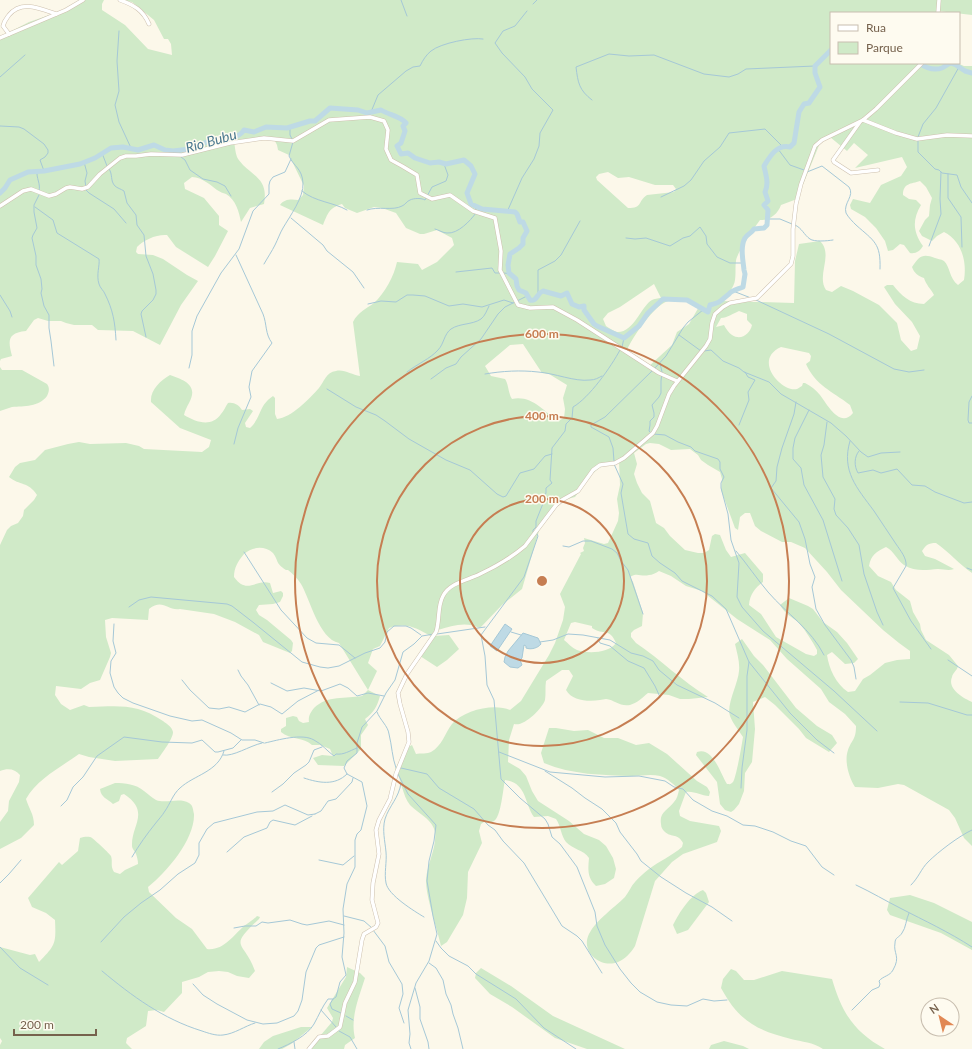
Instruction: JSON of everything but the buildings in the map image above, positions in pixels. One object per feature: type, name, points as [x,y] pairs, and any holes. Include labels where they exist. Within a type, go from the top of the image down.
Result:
[{"type":"street","points":[[0,38],[73,7],[83,0]]},
{"type":"street","points":[[120,0],[138,8],[146,17],[149,24]]},
{"type":"street","points":[[938,12],[939,0]]},
{"type":"street","points":[[9,34],[3,26],[4,21],[10,12],[20,4],[27,4],[56,14]]},
{"type":"street","points":[[878,170],[851,173],[834,162],[834,160],[862,121],[921,64]]},
{"type":"street","points":[[0,206],[23,191],[31,189],[48,196],[70,187],[82,189],[88,187],[100,174],[120,158],[151,154],[182,155],[230,143],[264,138],[293,141],[329,120],[370,118],[384,121],[388,130],[386,149],[391,160],[416,175],[420,193],[432,199],[450,195],[473,211],[494,218],[501,251],[500,270],[518,305],[530,308],[553,307],[577,320],[659,373],[677,381]]},
{"type":"street","points":[[309,1049],[319,1037],[328,1036],[340,1027],[345,1003],[355,982],[364,934],[376,928],[378,923],[372,900],[379,854],[376,830],[379,820],[390,799],[396,774],[409,742],[408,732],[398,693],[407,674],[436,632],[440,603],[443,595],[449,588],[481,574],[518,552],[525,546],[556,505],[578,491],[593,470],[600,466],[624,458],[653,433],[669,394],[677,381],[697,358],[710,339],[712,322],[715,314],[730,303],[757,298],[791,264],[794,256],[793,229],[796,204],[801,184],[815,146],[822,140],[862,121],[917,139],[947,136],[972,136]]},
{"type":"green space","points":[[79,0],[104,0],[102,10],[125,25],[148,49],[172,55],[171,44],[168,39],[164,39],[154,20],[132,2],[121,0],[972,0],[972,15],[960,14],[960,12],[938,11],[830,12],[830,64],[959,64],[964,66],[972,66],[972,573],[936,543],[929,544],[925,547],[922,551],[925,556],[935,559],[954,569],[912,569],[899,561],[886,547],[874,554],[869,566],[878,576],[891,582],[896,590],[910,601],[913,612],[920,624],[926,640],[949,655],[958,666],[951,681],[954,689],[964,698],[972,702],[972,846],[964,838],[955,818],[949,810],[904,785],[898,784],[878,788],[855,787],[849,774],[847,754],[849,746],[854,739],[856,726],[845,714],[829,702],[821,689],[787,659],[770,640],[737,619],[702,591],[686,586],[671,576],[659,571],[650,575],[635,575],[630,577],[643,613],[642,626],[631,633],[631,637],[636,643],[708,697],[680,699],[669,695],[648,693],[630,705],[620,704],[606,699],[596,701],[581,700],[576,699],[566,690],[573,676],[569,670],[562,670],[546,681],[545,700],[543,704],[537,712],[523,723],[514,724],[509,740],[508,762],[520,769],[526,776],[538,801],[569,821],[584,834],[599,840],[606,846],[613,858],[616,869],[614,878],[605,884],[596,886],[590,877],[588,870],[589,858],[587,855],[566,842],[556,819],[548,816],[534,817],[521,789],[512,782],[505,780],[500,809],[496,818],[493,822],[484,822],[481,824],[479,831],[482,843],[468,872],[467,898],[463,915],[447,942],[441,946],[426,887],[428,868],[435,844],[434,828],[428,820],[407,801],[395,769],[408,747],[412,745],[416,754],[431,752],[441,743],[452,724],[464,715],[480,709],[496,707],[510,710],[521,701],[555,643],[563,620],[565,607],[560,594],[581,554],[580,553],[584,551],[584,538],[604,544],[608,543],[618,521],[619,513],[617,499],[620,485],[619,461],[602,466],[598,469],[591,475],[575,497],[560,501],[541,524],[522,589],[502,605],[480,628],[464,625],[438,630],[434,636],[449,635],[459,649],[447,660],[437,667],[420,656],[432,637],[427,634],[406,626],[395,626],[389,628],[380,646],[373,649],[368,663],[377,671],[368,690],[339,643],[332,640],[321,627],[304,591],[295,576],[280,566],[273,553],[266,549],[254,548],[244,554],[237,565],[234,577],[243,585],[247,586],[265,582],[270,583],[273,593],[281,591],[283,593],[280,602],[259,605],[256,610],[259,615],[291,640],[293,643],[292,651],[290,653],[263,642],[259,635],[235,622],[214,614],[158,605],[149,609],[148,620],[112,618],[105,620],[106,637],[111,653],[100,680],[90,683],[81,689],[56,686],[55,695],[61,704],[70,710],[84,705],[89,707],[118,706],[136,708],[145,711],[154,715],[169,726],[172,729],[173,735],[158,759],[115,761],[79,754],[36,785],[26,799],[34,825],[21,838],[0,849],[0,822],[8,811],[9,801],[19,782],[20,775],[16,771],[11,770],[0,771],[0,545],[7,530],[11,526],[18,523],[23,516],[24,510],[37,495],[27,486],[9,477],[15,467],[20,463],[35,460],[45,450],[79,442],[90,444],[126,443],[139,446],[144,449],[202,452],[209,447],[211,440],[180,428],[151,402],[152,394],[156,386],[170,375],[185,381],[191,388],[192,397],[184,415],[193,420],[203,422],[213,421],[222,413],[228,403],[234,403],[242,410],[250,409],[253,411],[245,423],[246,427],[250,428],[257,420],[262,408],[273,396],[275,398],[275,414],[277,419],[288,415],[311,397],[330,373],[342,371],[360,376],[353,322],[360,313],[374,303],[382,294],[391,278],[397,262],[418,264],[422,270],[437,262],[454,245],[452,238],[437,230],[420,234],[406,228],[396,213],[382,208],[374,207],[357,213],[345,208],[342,204],[332,209],[326,217],[323,225],[280,205],[288,200],[298,200],[303,195],[304,186],[289,155],[278,150],[273,137],[234,141],[238,159],[257,177],[263,185],[265,196],[264,204],[250,208],[241,222],[235,203],[226,194],[218,191],[203,180],[196,178],[192,177],[184,183],[185,189],[204,198],[219,216],[219,225],[228,231],[208,267],[176,247],[167,235],[159,235],[150,238],[137,247],[136,252],[138,254],[153,255],[163,259],[198,281],[181,305],[160,345],[133,331],[98,330],[92,325],[74,325],[61,321],[48,321],[38,318],[34,320],[26,331],[12,336],[10,339],[10,346],[12,356],[1,359],[0,361],[0,37],[29,22],[70,8]],"holes":[[[830,137],[847,151],[854,143],[868,155],[855,168],[902,157],[907,167],[901,176],[881,185],[870,203],[853,199],[850,205],[851,209],[865,217],[876,228],[885,241],[888,251],[893,250],[900,244],[904,245],[910,253],[916,253],[923,246],[917,236],[915,226],[916,216],[921,205],[916,200],[909,199],[903,195],[903,191],[906,186],[920,181],[926,187],[932,198],[929,216],[919,231],[922,236],[932,241],[944,232],[959,246],[964,259],[965,273],[964,280],[958,285],[953,279],[946,263],[942,260],[931,256],[922,256],[912,267],[916,274],[924,278],[934,295],[924,304],[910,301],[893,285],[887,285],[884,287],[895,304],[912,322],[920,336],[917,349],[911,351],[901,340],[897,323],[879,305],[841,286],[832,292],[826,290],[823,284],[825,252],[820,241],[799,244],[795,261],[794,303],[722,301],[733,286],[736,261],[746,240],[760,220],[770,218],[778,211],[781,205],[797,199],[820,143]],[[608,172],[618,178],[629,177],[655,185],[673,185],[676,189],[674,192],[647,195],[638,206],[628,208],[597,180],[596,177],[599,174]],[[654,284],[661,298],[657,298],[648,303],[633,324],[623,331],[617,332],[606,326],[603,319],[608,313],[620,307]],[[690,300],[700,305],[689,324],[677,332],[672,345],[647,368],[626,352],[638,331],[662,304],[668,301]],[[739,311],[747,314],[747,320],[752,325],[745,336],[735,337],[724,325],[716,327],[721,318]],[[523,344],[542,373],[549,374],[567,385],[563,398],[565,409],[564,418],[558,421],[537,405],[526,399],[512,399],[505,379],[491,376],[485,366],[510,345]],[[781,347],[809,353],[811,356],[810,361],[806,364],[810,372],[825,388],[850,405],[853,413],[848,417],[839,417],[830,409],[817,391],[805,383],[797,389],[791,389],[784,386],[772,374],[769,367],[769,360],[773,353]],[[650,443],[659,444],[671,450],[690,449],[698,455],[701,460],[720,472],[722,479],[721,490],[735,528],[738,530],[740,517],[745,513],[750,513],[755,526],[761,531],[782,542],[791,542],[805,548],[841,590],[883,630],[910,651],[910,659],[885,663],[863,679],[855,691],[848,692],[840,685],[834,676],[829,666],[827,655],[832,652],[845,664],[854,663],[858,659],[847,643],[837,632],[823,622],[813,609],[789,598],[780,605],[786,613],[804,629],[817,650],[817,654],[814,656],[806,654],[776,637],[761,614],[749,605],[753,592],[763,582],[763,574],[745,553],[731,557],[726,550],[720,535],[715,534],[712,536],[709,550],[704,553],[698,553],[685,550],[664,528],[656,523],[650,501],[642,493],[634,474],[637,464],[634,453],[646,444]],[[575,622],[592,626],[592,628],[596,630],[608,633],[616,643],[603,651],[587,652],[575,649],[564,640],[571,623]]]},
{"type":"green space","points":[[0,367],[2,370],[22,370],[47,384],[49,390],[47,396],[44,400],[36,404],[12,407],[0,411]]},
{"type":"green space","points":[[742,639],[796,708],[817,726],[832,735],[837,743],[829,752],[806,738],[775,705],[765,697],[753,702],[755,729],[752,762],[745,773],[744,791],[739,804],[731,812],[725,810],[720,804],[717,782],[696,755],[697,752],[703,751],[708,753],[716,762],[727,784],[731,784],[733,782],[743,737],[733,722],[729,711],[739,671],[739,661],[735,644]]},
{"type":"green space","points":[[368,690],[380,696],[375,709],[365,719],[368,725],[361,735],[361,749],[344,766],[318,765],[313,758],[322,755],[333,756],[330,749],[320,745],[312,745],[309,742],[285,735],[281,732],[281,729],[286,726],[286,718],[293,716],[297,717],[299,721],[303,723],[309,722],[309,716],[314,708],[325,701],[337,698],[362,696]]},
{"type":"green space","points":[[549,728],[574,731],[588,730],[604,738],[618,738],[636,745],[649,743],[667,754],[697,781],[707,787],[710,792],[709,796],[686,792],[679,811],[680,816],[690,821],[719,826],[721,831],[717,842],[683,854],[672,862],[655,881],[635,946],[628,956],[612,964],[599,961],[590,953],[587,947],[589,934],[601,919],[625,897],[640,877],[653,866],[682,847],[683,843],[679,838],[668,834],[661,827],[661,817],[676,799],[679,790],[671,782],[660,776],[588,774],[565,770],[544,763],[541,753]]},
{"type":"green space","points":[[115,783],[134,785],[156,800],[185,801],[191,805],[194,814],[190,834],[171,864],[148,887],[149,892],[176,918],[192,929],[207,949],[218,948],[223,945],[257,916],[260,917],[243,935],[241,940],[241,945],[251,961],[255,971],[249,978],[219,971],[208,972],[199,977],[182,982],[182,993],[164,1012],[157,1010],[148,1011],[146,1026],[127,1038],[126,1043],[132,1049],[0,1049],[2,1041],[0,1038],[0,947],[30,955],[35,954],[39,962],[49,952],[55,939],[55,920],[46,913],[32,907],[28,898],[59,862],[62,865],[78,851],[80,838],[92,838],[111,856],[112,868],[114,872],[120,874],[138,864],[136,854],[132,848],[132,838],[138,819],[136,807],[124,794],[121,795],[119,801],[113,804],[103,796],[100,789]]},
{"type":"green space","points":[[703,890],[706,893],[709,902],[688,930],[677,934],[673,925],[678,915],[689,900],[698,892]]},
{"type":"green space","points":[[910,895],[934,903],[972,922],[972,950],[941,933],[890,915],[887,910],[890,898]]},
{"type":"green space","points":[[347,967],[360,973],[365,978],[354,1015],[355,1038],[345,1045],[344,1049],[309,1049],[332,1022],[333,1018],[327,1008],[346,977]]},
{"type":"green space","points":[[481,968],[511,986],[553,1016],[625,1049],[587,1049],[555,1038],[512,1007],[490,994],[475,978],[476,973]]},
{"type":"green space","points":[[731,969],[736,971],[744,980],[754,980],[782,971],[832,979],[845,1012],[857,1028],[874,1043],[885,1049],[823,1049],[758,1028],[735,1009],[721,988],[723,979]]},
{"type":"green space","points":[[301,1027],[312,1027],[291,1044],[282,1049],[259,1049],[264,1042],[273,1036]]},
{"type":"green space","points":[[724,1041],[749,1049],[709,1049],[711,1045]]},
{"type":"water","points":[[505,624],[512,629],[497,651],[490,646]]},
{"type":"water","points":[[523,633],[538,638],[541,644],[532,649],[526,648],[524,645],[522,658],[520,660],[522,665],[518,668],[510,667],[504,662],[505,657]]},
{"type":"waterway","points":[[401,0],[407,16]]},
{"type":"waterway","points":[[533,4],[537,0]]},
{"type":"waterway","points":[[507,212],[522,178],[534,159],[539,146],[540,133],[553,110],[532,89],[525,77],[502,53],[495,43],[503,31],[515,26],[527,11]]},
{"type":"waterway","points":[[119,31],[117,61],[119,91],[115,105],[119,122],[131,148]]},
{"type":"waterway","points":[[371,112],[378,95],[406,71],[413,67],[420,66],[431,51],[442,45],[457,41],[483,39]]},
{"type":"waterway","name":"Rio Bubu","points":[[0,193],[10,180],[28,172],[44,171],[80,164],[95,158],[111,148],[123,147],[138,150],[154,145],[165,150],[173,151],[190,149],[209,141],[218,141],[220,138],[231,138],[240,135],[244,130],[254,132],[266,127],[287,128],[310,121],[315,121],[330,108],[358,110],[367,113],[381,110],[401,119],[406,123],[403,126],[405,131],[401,143],[397,146],[401,154],[408,153],[415,158],[430,163],[439,162],[446,164],[464,160],[471,166],[475,174],[467,193],[471,204],[482,209],[515,212],[517,214],[520,222],[523,222],[527,231],[523,238],[523,244],[510,254],[508,265],[509,273],[516,279],[519,290],[526,293],[530,300],[536,299],[543,291],[561,296],[567,293],[572,304],[579,307],[584,306],[584,310],[594,324],[624,338],[639,326],[648,313],[663,299],[687,300],[708,312],[710,305],[719,302],[732,292],[743,287],[745,274],[742,254],[743,242],[754,229],[764,228],[767,225],[768,210],[764,205],[768,201],[765,192],[767,182],[764,166],[774,152],[781,147],[790,147],[794,143],[799,112],[804,104],[809,103],[820,87],[815,73],[815,66],[830,51]]},
{"type":"waterway","points":[[592,100],[584,93],[580,86],[576,67],[609,54],[629,56],[654,55],[704,74],[729,77],[746,69],[815,66]]},
{"type":"waterway","points":[[0,77],[25,55]]},
{"type":"waterway","name":"Rio Bubu","points":[[921,64],[927,68],[933,69],[942,68],[948,64]]},
{"type":"waterway","name":"Rio Bubu","points":[[954,64],[965,71],[972,73]]},
{"type":"waterway","points":[[918,137],[923,124],[936,108],[959,67]]},
{"type":"waterway","points":[[0,126],[19,127],[24,129],[44,144],[48,150],[45,157],[40,160],[44,171]]},
{"type":"waterway","points":[[290,127],[290,135],[292,139]]},
{"type":"waterway","points":[[661,197],[684,186],[691,180],[704,161],[720,147],[729,133],[765,129],[783,147]]},
{"type":"waterway","points":[[918,140],[918,152],[935,169],[942,173],[957,175],[961,187],[972,203]]},
{"type":"waterway","points":[[264,264],[296,206],[303,188],[301,174],[289,156],[293,142]]},
{"type":"waterway","points":[[778,149],[790,165],[804,170]]},
{"type":"waterway","points":[[102,153],[107,166]]},
{"type":"waterway","points":[[181,157],[185,160],[190,170],[203,179],[217,182],[225,186],[231,196]]},
{"type":"waterway","points":[[189,368],[192,355],[192,331],[197,316],[221,273],[239,249],[253,211],[269,194],[270,181],[273,177],[285,172],[291,159]]},
{"type":"waterway","points":[[84,162],[87,173],[85,181],[86,187]]},
{"type":"waterway","points":[[367,210],[398,207],[414,199],[425,200],[432,187],[446,181],[448,175],[444,164]]},
{"type":"waterway","points":[[807,172],[822,166],[849,187],[851,193],[846,206],[846,213],[849,218],[875,243],[879,253],[880,269]]},
{"type":"waterway","points":[[109,169],[113,184],[124,191],[127,203],[136,215],[137,225],[144,235],[146,256],[153,274],[156,294],[141,314],[146,337]]},
{"type":"waterway","points":[[37,171],[39,191]]},
{"type":"waterway","points":[[929,246],[941,214],[941,172]]},
{"type":"waterway","points":[[948,174],[948,198],[961,217],[962,247]]},
{"type":"waterway","points":[[86,190],[114,209],[126,223]]},
{"type":"waterway","points":[[302,191],[318,200],[347,210]]},
{"type":"waterway","points":[[39,195],[34,205],[37,228],[32,238],[36,256],[36,265],[41,279],[41,293],[44,306],[49,315],[49,328],[54,366]]},
{"type":"waterway","points":[[35,207],[53,220],[57,233],[99,259],[98,281],[112,311],[116,340]]},
{"type":"waterway","points":[[435,229],[446,233],[451,233],[467,223],[476,213]]},
{"type":"waterway","points":[[291,218],[323,245],[327,251],[353,272],[364,288]]},
{"type":"waterway","points":[[767,219],[780,219],[792,224]]},
{"type":"waterway","points":[[538,296],[538,270],[555,261],[561,255],[580,221]]},
{"type":"waterway","points":[[795,225],[814,241],[833,240]]},
{"type":"waterway","points":[[626,238],[646,238],[670,246],[683,238],[690,236],[700,227],[706,236],[707,244],[717,257],[730,263],[743,263]]},
{"type":"waterway","points":[[234,444],[238,428],[251,397],[249,387],[252,371],[272,343],[268,336],[263,314],[236,255]]},
{"type":"waterway","points":[[456,272],[492,268],[495,273],[501,273]]},
{"type":"waterway","name":"Rio Bubu","points":[[504,273],[511,274]]},
{"type":"waterway","points":[[733,291],[751,298]]},
{"type":"waterway","points":[[0,295],[12,317]]},
{"type":"waterway","points":[[368,304],[381,301],[396,302],[407,295],[425,296],[449,306],[463,304],[482,307],[504,300],[513,303]]},
{"type":"waterway","points":[[431,379],[446,368],[456,364],[461,357],[481,339],[498,314],[505,307],[527,296]]},
{"type":"waterway","points":[[756,300],[829,334],[894,369],[909,372],[924,370]]},
{"type":"waterway","points":[[407,372],[435,353],[440,348],[451,329],[481,319],[485,315],[489,306]]},
{"type":"waterway","points":[[654,369],[666,356],[683,328],[703,310]]},
{"type":"waterway","points":[[679,335],[701,351]]},
{"type":"waterway","points":[[622,347],[624,338]]},
{"type":"waterway","points":[[533,532],[544,501],[543,498],[546,493],[546,488],[552,483],[550,480],[552,448],[565,431],[566,424],[572,418],[573,407],[586,397],[599,382],[620,350]]},
{"type":"waterway","points":[[704,351],[711,350],[723,361],[739,368],[744,372],[769,382],[781,394],[831,423],[868,457],[881,453],[900,452]]},
{"type":"waterway","points":[[650,432],[650,421],[654,417],[652,405],[661,393],[662,372],[660,363]]},
{"type":"waterway","points":[[485,374],[512,371],[532,371],[571,379],[584,380],[593,380],[602,376]]},
{"type":"waterway","points":[[614,461],[613,448],[609,437],[591,427],[591,425],[605,417],[652,371]]},
{"type":"waterway","points":[[739,425],[749,400],[748,392],[755,380],[748,377],[745,372]]},
{"type":"waterway","points":[[327,389],[356,407],[376,415],[409,439],[446,460],[470,470],[497,494],[503,497],[506,496],[520,473],[534,469],[545,456],[552,454]]},
{"type":"waterway","points":[[972,396],[969,402],[968,420],[969,423],[972,423]]},
{"type":"waterway","points":[[796,402],[794,414],[777,467],[776,481],[771,488],[799,522],[815,577],[812,587],[816,609],[825,625],[851,660],[856,679]]},
{"type":"waterway","points":[[809,410],[795,438],[793,459],[801,468],[804,485],[823,520],[842,581]]},
{"type":"waterway","points":[[827,422],[821,455],[823,477],[835,499],[834,509],[836,515],[848,528],[859,545],[864,574],[883,625]]},
{"type":"waterway","points":[[653,434],[665,435],[691,447],[695,451],[718,459],[720,462],[720,469],[724,477],[721,483],[721,488],[728,514],[731,540],[739,563],[737,597],[742,607],[763,631],[834,691],[877,731]]},
{"type":"waterway","points":[[850,441],[848,461],[852,479],[901,551],[906,563],[906,566],[893,588],[911,621],[931,649]]},
{"type":"waterway","points":[[859,451],[855,462],[858,473],[873,470],[881,473],[897,469],[912,485],[925,486],[935,492],[964,503],[972,502]]},
{"type":"waterway","points":[[614,464],[623,484],[621,493],[628,534],[634,539],[648,543],[652,556],[660,563],[675,573],[682,581],[712,596],[726,609],[749,662],[790,713],[817,740],[834,753]]},
{"type":"waterway","points":[[537,534],[538,536],[524,577],[481,635],[485,656],[487,685],[494,700],[501,779],[520,798],[545,819],[552,837],[560,844],[577,867],[595,912],[597,926],[605,945],[620,969],[640,992],[657,1002],[671,1005],[687,1006],[703,999],[714,1001],[727,1000]]},
{"type":"waterway","points":[[563,546],[569,547],[583,541],[591,541],[612,549],[617,553],[628,570],[643,614]]},
{"type":"waterway","points":[[736,551],[775,600],[806,629],[824,655]]},
{"type":"waterway","points":[[244,552],[281,610],[307,638],[316,643],[339,645],[355,658]]},
{"type":"waterway","points":[[967,568],[972,570]]},
{"type":"waterway","points":[[129,607],[139,600],[151,597],[227,604],[232,606],[254,623],[302,662],[328,668],[339,666],[365,653],[380,648],[385,642],[387,632],[394,626],[406,626],[421,635]]},
{"type":"waterway","points":[[114,624],[113,641],[116,653],[111,661],[110,673],[114,687],[123,698],[170,716],[192,721],[202,720],[231,733],[242,740],[255,740],[264,743]]},
{"type":"waterway","points":[[437,634],[485,627]]},
{"type":"waterway","points":[[511,632],[521,635]]},
{"type":"waterway","points":[[341,1013],[332,1009],[330,1004],[336,997],[340,982],[346,975],[342,957],[344,933],[343,909],[347,884],[355,867],[355,840],[357,834],[361,830],[367,806],[362,782],[347,774],[344,768],[347,761],[357,753],[357,743],[362,727],[377,711],[386,693],[395,680],[403,652],[422,636],[434,634]]},
{"type":"waterway","points":[[540,642],[553,640],[568,634],[610,640],[631,653],[643,656],[653,661],[659,670],[677,685],[715,703],[739,718]]},
{"type":"waterway","points":[[598,639],[600,643],[610,646],[628,661],[644,668],[660,697]]},
{"type":"waterway","points":[[948,660],[972,676]]},
{"type":"waterway","points":[[741,788],[747,730],[747,676],[749,662]]},
{"type":"waterway","points":[[238,670],[259,705]]},
{"type":"waterway","points":[[182,680],[209,708],[219,709],[229,707],[245,712],[260,704],[271,707],[282,714],[298,701],[319,690]]},
{"type":"waterway","points":[[271,683],[287,691],[304,688],[321,691],[340,684],[348,688],[357,696],[368,693],[384,696]]},
{"type":"waterway","points":[[900,702],[928,703],[967,715],[972,715]]},
{"type":"waterway","points":[[377,712],[388,731],[396,768]]},
{"type":"waterway","points":[[61,806],[67,800],[73,787],[83,777],[97,756],[124,737],[162,742],[192,743],[202,740],[215,752],[233,748],[241,740]]},
{"type":"waterway","points":[[265,743],[297,737],[309,738],[320,743],[334,756],[336,754],[344,753],[357,748]]},
{"type":"waterway","points":[[223,755],[236,753],[262,743]]},
{"type":"waterway","points":[[272,792],[306,765],[309,762],[314,750],[322,747]]},
{"type":"waterway","points":[[132,857],[137,848],[164,813],[178,790],[217,764],[224,751]]},
{"type":"waterway","points":[[499,752],[550,772],[605,777],[639,776],[665,781],[674,787],[683,789],[693,800],[712,811],[727,816],[743,825],[755,826],[806,846],[822,867],[834,875]]},
{"type":"waterway","points":[[401,768],[427,774],[439,788],[474,809],[488,825],[495,830],[503,841],[524,863],[562,926],[582,941],[602,973]]},
{"type":"waterway","points":[[545,771],[602,809],[616,823],[620,832],[641,861],[661,877],[712,907],[732,921]]},
{"type":"waterway","points":[[304,778],[321,782],[332,782],[347,774]]},
{"type":"waterway","points":[[398,774],[408,794],[436,825],[427,881],[437,934],[429,961],[416,983],[408,1010],[410,1034],[409,1043],[411,1049]]},
{"type":"waterway","points":[[315,814],[321,811],[328,801],[336,799],[352,782],[353,778]]},
{"type":"waterway","points":[[401,783],[384,823],[386,883],[391,893],[408,907],[424,917]]},
{"type":"waterway","points":[[101,942],[124,917],[160,890],[178,874],[195,863],[199,855],[199,843],[207,829],[214,823],[257,812],[273,811],[285,805],[308,815],[315,814]]},
{"type":"waterway","points":[[227,852],[244,837],[267,828],[273,820],[295,825],[312,816]]},
{"type":"waterway","points":[[911,885],[932,858],[955,840],[972,830]]},
{"type":"waterway","points":[[319,860],[343,865],[354,856]]},
{"type":"waterway","points":[[0,883],[21,860]]},
{"type":"waterway","points":[[856,885],[946,931],[972,947]]},
{"type":"waterway","points":[[852,1010],[872,990],[879,987],[879,981],[890,974],[893,970],[897,958],[895,941],[901,935],[909,913]]},
{"type":"waterway","points":[[344,916],[364,921],[372,928]]},
{"type":"waterway","points":[[234,928],[256,926],[262,922],[268,923],[290,920],[307,925],[329,921],[344,925]]},
{"type":"waterway","points":[[373,930],[385,946],[389,962],[402,984],[403,994],[399,1008],[404,1023]]},
{"type":"waterway","points":[[193,984],[203,995],[247,1020],[263,1024],[277,1023],[294,1016],[298,1011],[302,1000],[306,972],[316,948],[319,945],[344,937]]},
{"type":"waterway","points":[[436,941],[449,956],[468,966],[476,974],[516,999],[544,1028],[576,1049]]},
{"type":"waterway","points":[[0,947],[20,968],[48,985]]},
{"type":"waterway","points":[[429,963],[436,968],[443,980],[463,1049]]},
{"type":"waterway","points":[[102,971],[149,1006],[174,1020],[202,1031],[215,1035],[223,1035],[255,1023]]},
{"type":"waterway","points":[[415,988],[420,1007],[420,1019],[429,1049]]},
{"type":"waterway","points":[[278,1049],[303,1036],[314,1024],[328,999],[333,999]]},
{"type":"waterway","points":[[321,1010],[336,1027]]},
{"type":"waterway","points":[[346,1016],[353,1020]]},
{"type":"waterway","points":[[339,1031],[350,1037],[357,1049]]},
{"type":"waterway","points":[[294,1042],[295,1049]]}]
